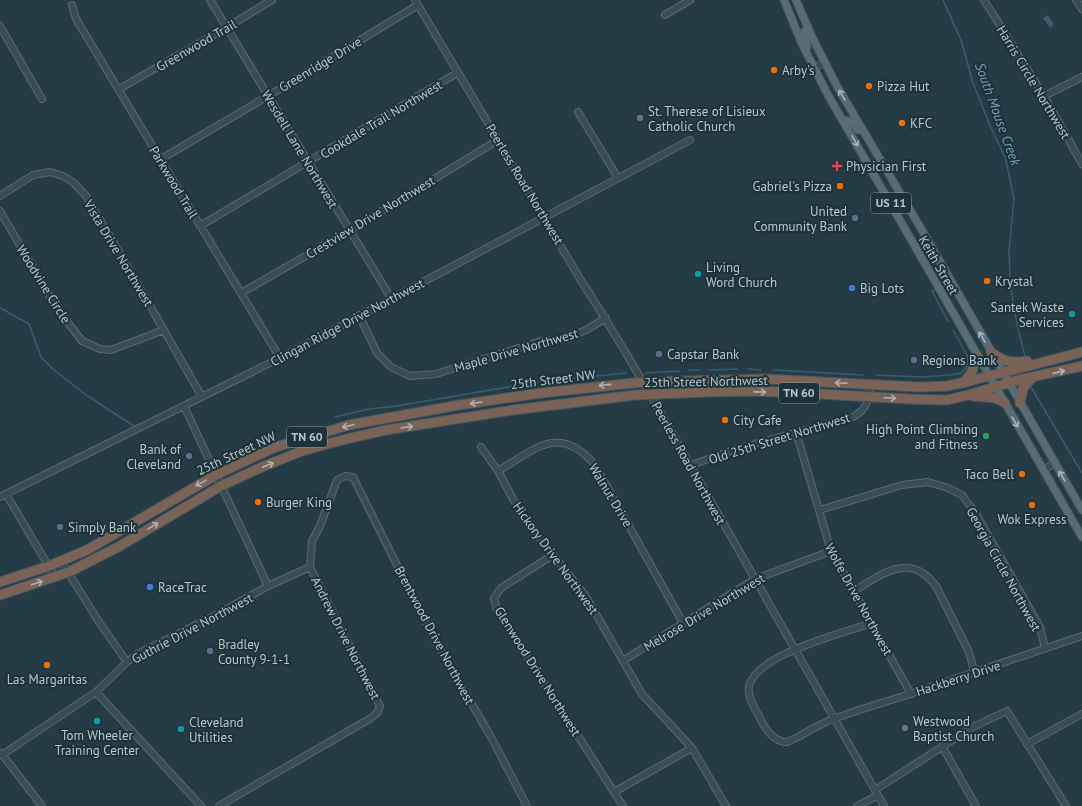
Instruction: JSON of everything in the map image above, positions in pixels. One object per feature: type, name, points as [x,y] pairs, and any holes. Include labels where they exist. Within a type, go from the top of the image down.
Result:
[{"type":"highway","points":[[991,352],[1003,360],[1017,363],[1054,359]]},
{"type":"highway","name":"25th Street Northwest","points":[[643,382],[766,380],[919,387],[948,386],[1082,352]]},
{"type":"highway","points":[[963,383],[972,372],[977,355]]},
{"type":"highway","name":"25th Street Northwest","points":[[566,404],[635,395],[747,391],[939,400],[968,395],[995,386],[1082,366]]},
{"type":"highway","points":[[1020,402],[1023,388],[1033,377]]},
{"type":"highway","name":"25th Street NW","points":[[0,582],[49,566],[87,550],[216,475],[276,447],[349,426],[452,407],[541,393],[643,382]]},
{"type":"highway","points":[[968,395],[997,398],[1005,403]]},
{"type":"highway","name":"25th Street NW","points":[[0,595],[69,572],[120,546],[222,486],[262,467],[302,451],[386,430],[513,410],[566,404]]},
{"type":"main road","name":"Keith Street","points":[[784,0],[794,26],[828,95],[1082,537]]},
{"type":"main road","name":"Keith Street","points":[[796,0],[838,88],[1082,510]]},
{"type":"main road","points":[[794,26],[800,22],[803,14]]},
{"type":"main road","points":[[808,26],[805,31],[808,54]]},
{"type":"main road","points":[[825,62],[824,71],[831,84],[828,95]]},
{"type":"main road","points":[[842,120],[849,120],[854,124],[862,137],[879,157]]},
{"type":"street","name":"Wesdell Lane Northwest","points":[[210,0],[391,298]]},
{"type":"street","name":"Greenwood Trail","points":[[118,89],[226,28],[272,0]]},
{"type":"street","points":[[665,15],[690,0]]},
{"type":"street","name":"Harris Circle Northwest","points":[[984,0],[1044,96],[1082,164]]},
{"type":"street","points":[[1078,1],[1082,9]]},
{"type":"street","name":"Peerless Road Northwest","points":[[416,2],[582,282],[606,318],[651,395],[884,806]]},
{"type":"street","name":"Greenridge Drive","points":[[160,159],[268,96],[416,2]]},
{"type":"street","name":"Parkwood Trail","points":[[72,5],[76,19],[280,358]]},
{"type":"street","points":[[0,26],[42,100]]},
{"type":"street","points":[[814,68],[825,62]]},
{"type":"street","name":"Cookdale Trail Northwest","points":[[200,226],[458,73]]},
{"type":"street","points":[[1044,96],[1082,77]]},
{"type":"street","points":[[578,112],[618,178]]},
{"type":"street","name":"Crestview Drive Northwest","points":[[241,293],[498,140]]},
{"type":"street","name":"Clingan Ridge Drive Northwest","points":[[0,497],[280,358],[544,216],[690,140]]},
{"type":"street","name":"Vista Drive Northwest","points":[[0,196],[33,175],[50,172],[63,176],[74,184],[86,196],[202,397]]},
{"type":"street","name":"Woodvine Circle","points":[[0,211],[56,307],[82,341],[100,349],[111,350],[164,330]]},
{"type":"street","name":"Maple Drive Northwest","points":[[359,315],[376,353],[391,367],[410,376],[436,374],[541,341],[565,339],[586,330],[606,318]]},
{"type":"street","name":"Old 25th Street Northwest","points":[[690,465],[740,448],[853,417],[866,406],[869,397],[870,384]]},
{"type":"street","points":[[184,406],[268,586]]},
{"type":"street","name":"Wolfe Drive Northwest","points":[[796,432],[820,510],[825,536],[831,551],[911,694]]},
{"type":"street","name":"Walnut Drive","points":[[498,471],[542,445],[554,442],[576,447],[587,455],[595,465],[684,623]]},
{"type":"street","name":"Hickory Drive Northwest","points":[[481,447],[498,471],[522,516],[585,595],[624,660],[642,694],[692,748],[726,806]]},
{"type":"street","points":[[1043,470],[1055,463]]},
{"type":"street","name":"Brentwood Drive Northwest","points":[[337,480],[345,476],[353,477],[433,637],[491,737],[527,806]]},
{"type":"street","name":"Andrew Drive Northwest","points":[[219,806],[371,718],[377,713],[380,706],[310,567],[312,541],[320,526],[337,480]]},
{"type":"street","name":"Georgia Circle Northwest","points":[[820,510],[902,485],[928,482],[948,488],[962,495],[976,514],[1040,627],[1045,648]]},
{"type":"street","points":[[6,494],[55,577]]},
{"type":"street","name":"Melrose Drive Northwest","points":[[624,660],[754,579],[831,551]]},
{"type":"street","name":"Glenwood Drive Northwest","points":[[553,556],[501,588],[494,598],[497,610],[623,806]]},
{"type":"street","points":[[61,561],[99,622],[128,662]]},
{"type":"street","name":"Guthrie Drive Northwest","points":[[1,754],[96,692],[138,654],[216,615],[268,586],[310,567]]},
{"type":"street","points":[[854,591],[885,572],[903,567],[916,569],[929,576],[936,586],[969,652],[974,671]]},
{"type":"street","name":"Hackberry Drive","points":[[872,623],[794,649],[763,667],[754,676],[749,687],[749,696],[769,734],[776,739],[788,742],[834,718],[911,694],[974,671],[1000,664],[1082,636]]},
{"type":"street","points":[[96,692],[201,806]]},
{"type":"street","points":[[857,806],[942,746],[974,727],[1007,711],[1066,806]]},
{"type":"street","points":[[1027,744],[1082,714]]},
{"type":"street","points":[[942,746],[976,806]]},
{"type":"street","points":[[614,792],[692,748]]},
{"type":"street","points":[[1,754],[42,806]]},
{"type":"water","points":[[1048,15],[1054,25],[1050,28],[1043,18]]},
{"type":"waterway","name":"South Mouse Creek","points":[[943,0],[961,40],[973,83],[991,128],[1005,157],[1014,198],[1009,252],[1010,282],[1017,325],[1025,356]]},
{"type":"waterway","points":[[935,290],[932,291],[948,321]]},
{"type":"waterway","points":[[0,308],[29,324],[41,357],[53,369],[86,395],[134,426]]},
{"type":"waterway","points":[[876,375],[922,377],[961,373],[966,368],[968,361],[967,355],[953,330]]},
{"type":"waterway","points":[[709,370],[738,369]]},
{"type":"waterway","points":[[748,369],[761,370]]},
{"type":"waterway","points":[[689,370],[699,370]]},
{"type":"waterway","points":[[773,370],[863,375]]},
{"type":"waterway","points":[[645,373],[680,371]]},
{"type":"waterway","points":[[335,417],[369,409],[397,406],[537,382],[627,373]]},
{"type":"waterway","name":"South Mouse Creek","points":[[1031,387],[1082,473]]},
{"type":"place","name":"Arby's","points":[[774,70]]},
{"type":"place","name":"Pizza Hut","points":[[869,86]]},
{"type":"place","name":"St. Therese of Lisieux Catholic Church","points":[[640,118]]},
{"type":"place","name":"KFC","points":[[902,123]]},
{"type":"place","name":"Physician First","points":[[837,166]]},
{"type":"place","name":"Gabriel's Pizza","points":[[840,186]]},
{"type":"place","name":"United Community Bank","points":[[855,218]]},
{"type":"place","name":"Living Word Church","points":[[698,274]]},
{"type":"place","name":"Krystal","points":[[987,281]]},
{"type":"place","name":"Big Lots","points":[[852,288]]},
{"type":"place","name":"Santek Waste Services","points":[[1072,314]]},
{"type":"place","name":"Capstar Bank","points":[[659,354]]},
{"type":"place","name":"Regions Bank","points":[[914,360]]},
{"type":"place","name":"City Cafe","points":[[725,420]]},
{"type":"place","name":"High Point Climbing and Fitness","points":[[986,436]]},
{"type":"place","name":"Bank of Cleveland","points":[[189,456]]},
{"type":"place","name":"Taco Bell","points":[[1022,474]]},
{"type":"place","name":"Burger King","points":[[258,502]]},
{"type":"place","name":"Wok Express","points":[[1032,505]]},
{"type":"place","name":"Simply Bank","points":[[60,527]]},
{"type":"place","name":"RaceTrac","points":[[150,587]]},
{"type":"place","name":"Bradley County 9-1-1","points":[[210,651]]},
{"type":"place","name":"Las Margaritas","points":[[47,665]]},
{"type":"place","name":"Tom Wheeler Training Center","points":[[97,721]]},
{"type":"place","name":"Westwood Baptist Church","points":[[905,728]]},
{"type":"place","name":"Cleveland Utilities","points":[[181,729]]}]
